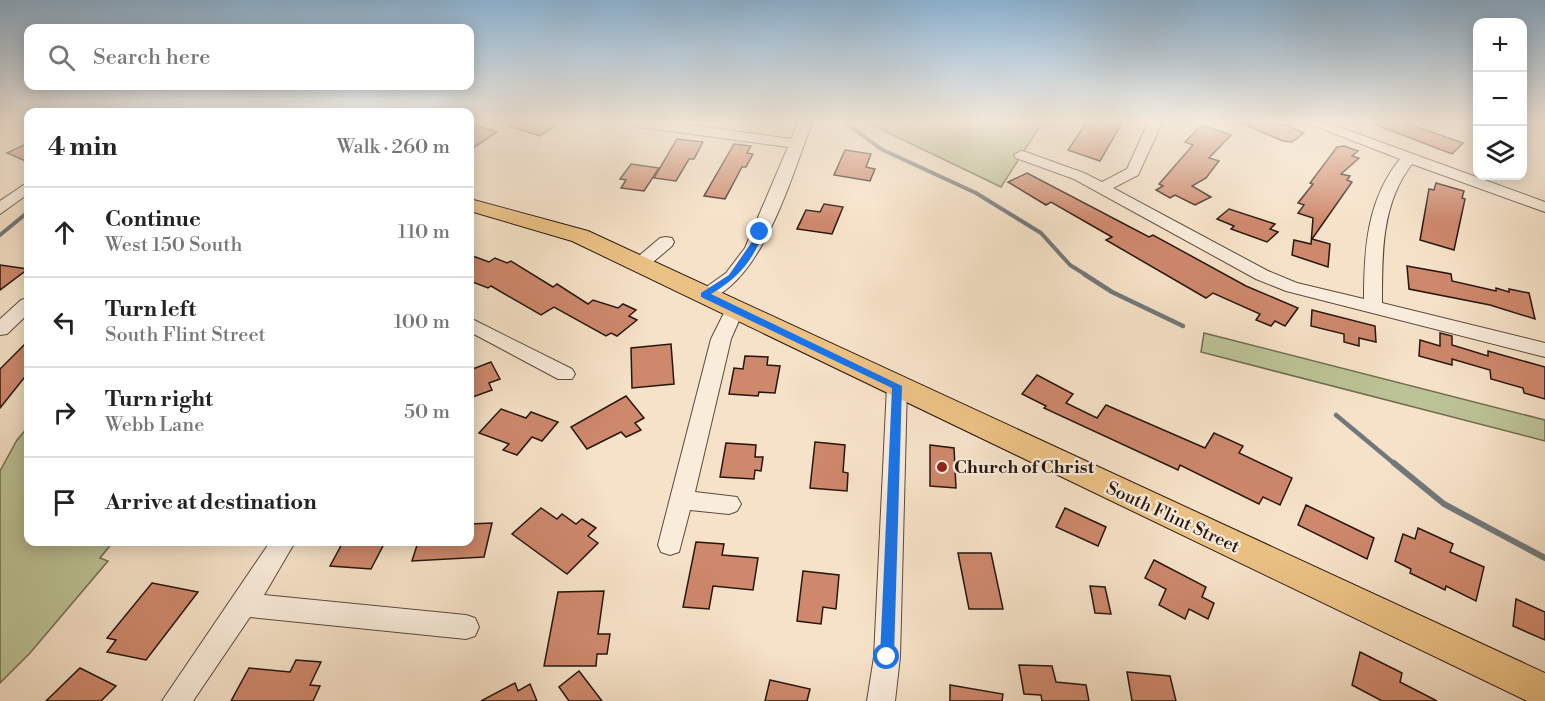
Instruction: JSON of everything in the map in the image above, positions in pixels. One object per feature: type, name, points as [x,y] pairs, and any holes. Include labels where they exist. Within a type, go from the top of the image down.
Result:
[{"type":"main road","name":"South Flint Street","points":[[474,206],[580,236],[1545,691]]},
{"type":"street","points":[[704,295],[732,277],[753,249],[792,156]]},
{"type":"street","points":[[1023,156],[1056,166],[1102,188],[1262,275],[1292,287],[1545,350]]},
{"type":"street","points":[[1102,188],[1133,172],[1140,156]]},
{"type":"street","points":[[1403,156],[1545,207]]},
{"type":"street","points":[[1373,307],[1373,244],[1392,177],[1409,158]]},
{"type":"street","points":[[0,208],[24,190]]},
{"type":"street","points":[[640,264],[666,242]]},
{"type":"street","points":[[0,329],[24,308]]},
{"type":"street","points":[[670,545],[721,339],[735,309]]},
{"type":"street","points":[[474,326],[565,374]]},
{"type":"street","points":[[881,701],[887,657],[897,386]]},
{"type":"street","points":[[681,500],[729,504]]},
{"type":"street","points":[[176,701],[244,604],[280,546]]},
{"type":"street","points":[[244,604],[466,627]]},
{"type":"green space","points":[[936,156],[1021,156],[1001,187]]},
{"type":"green space","points":[[1204,333],[1545,420],[1545,441],[1201,352]]},
{"type":"green space","points":[[24,432],[24,546],[110,546],[100,558],[108,561],[30,653],[0,683],[0,471]]},
{"type":"building","points":[[13,156],[24,156],[24,160]]},
{"type":"building","points":[[667,156],[696,156],[694,159],[689,159],[676,181],[654,178]]},
{"type":"building","points":[[727,156],[752,156],[746,167],[742,167],[725,199],[704,196]]},
{"type":"building","points":[[842,156],[870,156],[866,167],[875,169],[870,181],[834,175]]},
{"type":"building","points":[[1085,156],[1103,156],[1100,161]]},
{"type":"building","points":[[1184,156],[1211,156],[1209,158],[1219,161],[1206,178],[1192,186],[1211,197],[1195,205],[1175,195],[1170,198],[1156,190],[1163,186],[1159,184]]},
{"type":"building","points":[[1330,156],[1359,158],[1341,174],[1350,176],[1347,180],[1352,182],[1312,239],[1330,244],[1328,267],[1292,255],[1294,240],[1311,244],[1313,218],[1298,213],[1304,205],[1298,203],[1313,184],[1310,183]]},
{"type":"building","points":[[631,164],[659,168],[644,191],[621,188],[626,180],[620,179]]},
{"type":"building","points":[[1027,173],[1149,237],[1153,235],[1246,286],[1298,308],[1285,326],[1275,321],[1271,326],[1256,320],[1260,314],[1213,293],[1206,298],[1106,240],[1112,237],[1051,202],[1046,205],[1008,182]]},
{"type":"building","points":[[1436,183],[1464,191],[1462,198],[1465,199],[1454,250],[1420,240],[1429,189],[1434,190]]},
{"type":"building","points":[[824,204],[843,207],[832,234],[797,229],[806,210],[820,212]]},
{"type":"building","points":[[1229,209],[1275,224],[1270,229],[1278,232],[1267,242],[1231,229],[1234,226],[1217,219]]},
{"type":"building","points":[[474,256],[489,262],[495,258],[507,263],[511,261],[553,287],[557,284],[588,304],[593,300],[618,308],[623,304],[636,310],[629,316],[637,320],[617,336],[611,333],[606,336],[554,307],[541,315],[491,286],[488,288],[474,283]]},
{"type":"building","points":[[0,265],[24,268],[24,272],[0,290]]},
{"type":"building","points":[[1407,266],[1451,274],[1452,281],[1496,291],[1496,288],[1509,292],[1509,289],[1529,293],[1535,319],[1490,305],[1409,289]]},
{"type":"building","points":[[1312,310],[1375,326],[1376,342],[1359,338],[1359,346],[1344,342],[1344,334],[1311,326]]},
{"type":"building","points":[[1440,333],[1452,336],[1452,345],[1488,356],[1488,351],[1545,367],[1545,399],[1524,393],[1523,388],[1491,379],[1490,370],[1452,359],[1452,365],[1419,356],[1420,340],[1440,346]]},
{"type":"building","points":[[671,344],[674,384],[632,388],[631,348]]},
{"type":"building","points":[[24,345],[24,378],[0,408],[0,369]]},
{"type":"building","points":[[745,356],[768,357],[767,365],[780,366],[775,393],[759,392],[758,396],[729,394],[734,368],[743,369]]},
{"type":"building","points":[[491,362],[500,379],[489,383],[492,390],[474,397],[474,368]]},
{"type":"building","points":[[1037,375],[1073,394],[1066,403],[1097,418],[1106,405],[1205,448],[1214,433],[1243,446],[1239,453],[1292,478],[1280,505],[1263,497],[1259,504],[1180,465],[1178,470],[1044,408],[1046,406],[1022,394]]},
{"type":"building","points":[[626,396],[644,418],[635,423],[641,430],[626,437],[621,432],[587,449],[571,427]]},
{"type":"building","points":[[501,409],[526,418],[531,412],[558,422],[542,441],[532,437],[517,455],[503,450],[509,444],[479,433]]},
{"type":"building","points":[[815,442],[845,445],[843,472],[848,473],[847,491],[810,488]]},
{"type":"building","points":[[726,443],[756,445],[755,457],[763,457],[761,471],[755,470],[754,479],[720,477]]},
{"type":"building","points":[[930,445],[954,448],[956,488],[930,486]]},
{"type":"building","points":[[1306,505],[1374,538],[1367,559],[1298,525]]},
{"type":"building","points":[[541,508],[557,519],[562,514],[576,524],[582,519],[596,528],[588,536],[598,543],[567,574],[512,534]]},
{"type":"building","points":[[1065,508],[1106,527],[1098,546],[1056,527]]},
{"type":"building","points":[[492,523],[484,557],[412,561],[417,546],[474,546],[474,524]]},
{"type":"building","points":[[1418,528],[1453,544],[1450,552],[1484,567],[1476,601],[1446,586],[1445,590],[1410,573],[1411,569],[1395,561],[1403,534],[1415,539]]},
{"type":"building","points":[[696,542],[724,544],[722,555],[758,558],[753,590],[713,586],[709,609],[683,607]]},
{"type":"building","points":[[341,546],[383,546],[371,569],[330,566]]},
{"type":"building","points":[[958,553],[991,553],[1003,609],[969,609]]},
{"type":"building","points":[[1154,560],[1206,587],[1202,597],[1214,603],[1208,619],[1189,609],[1185,619],[1159,605],[1166,589],[1145,578]]},
{"type":"building","points":[[803,571],[839,575],[836,609],[823,607],[821,624],[797,621]]},
{"type":"building","points":[[152,583],[198,592],[146,660],[107,652],[116,640],[107,638]]},
{"type":"building","points":[[1090,586],[1105,587],[1111,614],[1095,613]]},
{"type":"building","points":[[604,591],[598,634],[610,634],[607,654],[597,654],[596,666],[544,666],[558,592]]},
{"type":"building","points":[[1516,599],[1545,612],[1545,640],[1513,626]]},
{"type":"building","points":[[1360,652],[1402,673],[1400,682],[1437,701],[1382,701],[1352,685]]},
{"type":"building","points":[[296,660],[321,662],[310,685],[320,686],[313,701],[231,701],[249,668],[290,672]]},
{"type":"building","points":[[1019,665],[1052,666],[1056,682],[1086,685],[1089,701],[1042,701],[1041,695],[1024,694]]},
{"type":"building","points":[[80,668],[116,686],[101,701],[46,701]]},
{"type":"building","points":[[579,671],[602,701],[569,701],[559,687]]},
{"type":"building","points":[[1127,672],[1170,676],[1176,701],[1132,701]]},
{"type":"building","points":[[770,680],[810,689],[807,701],[765,701]]},
{"type":"building","points":[[515,683],[518,691],[530,684],[537,701],[481,701]]},
{"type":"building","points":[[950,685],[1003,694],[1002,701],[950,701]]},
{"type":"waterway","points":[[895,156],[976,193],[1041,233],[1070,265],[1086,275]]},
{"type":"waterway","points":[[0,235],[24,215]]},
{"type":"waterway","points":[[1084,274],[1112,292],[1183,326]]},
{"type":"waterway","points":[[1336,415],[1396,465]]},
{"type":"waterway","points":[[1394,463],[1444,504],[1545,558]]},
{"type":"place","name":"Church of Christ","points":[[942,467]]},
{"type":"route","points":[[760,232],[753,249],[732,277],[704,295],[897,386],[887,657]]}]
